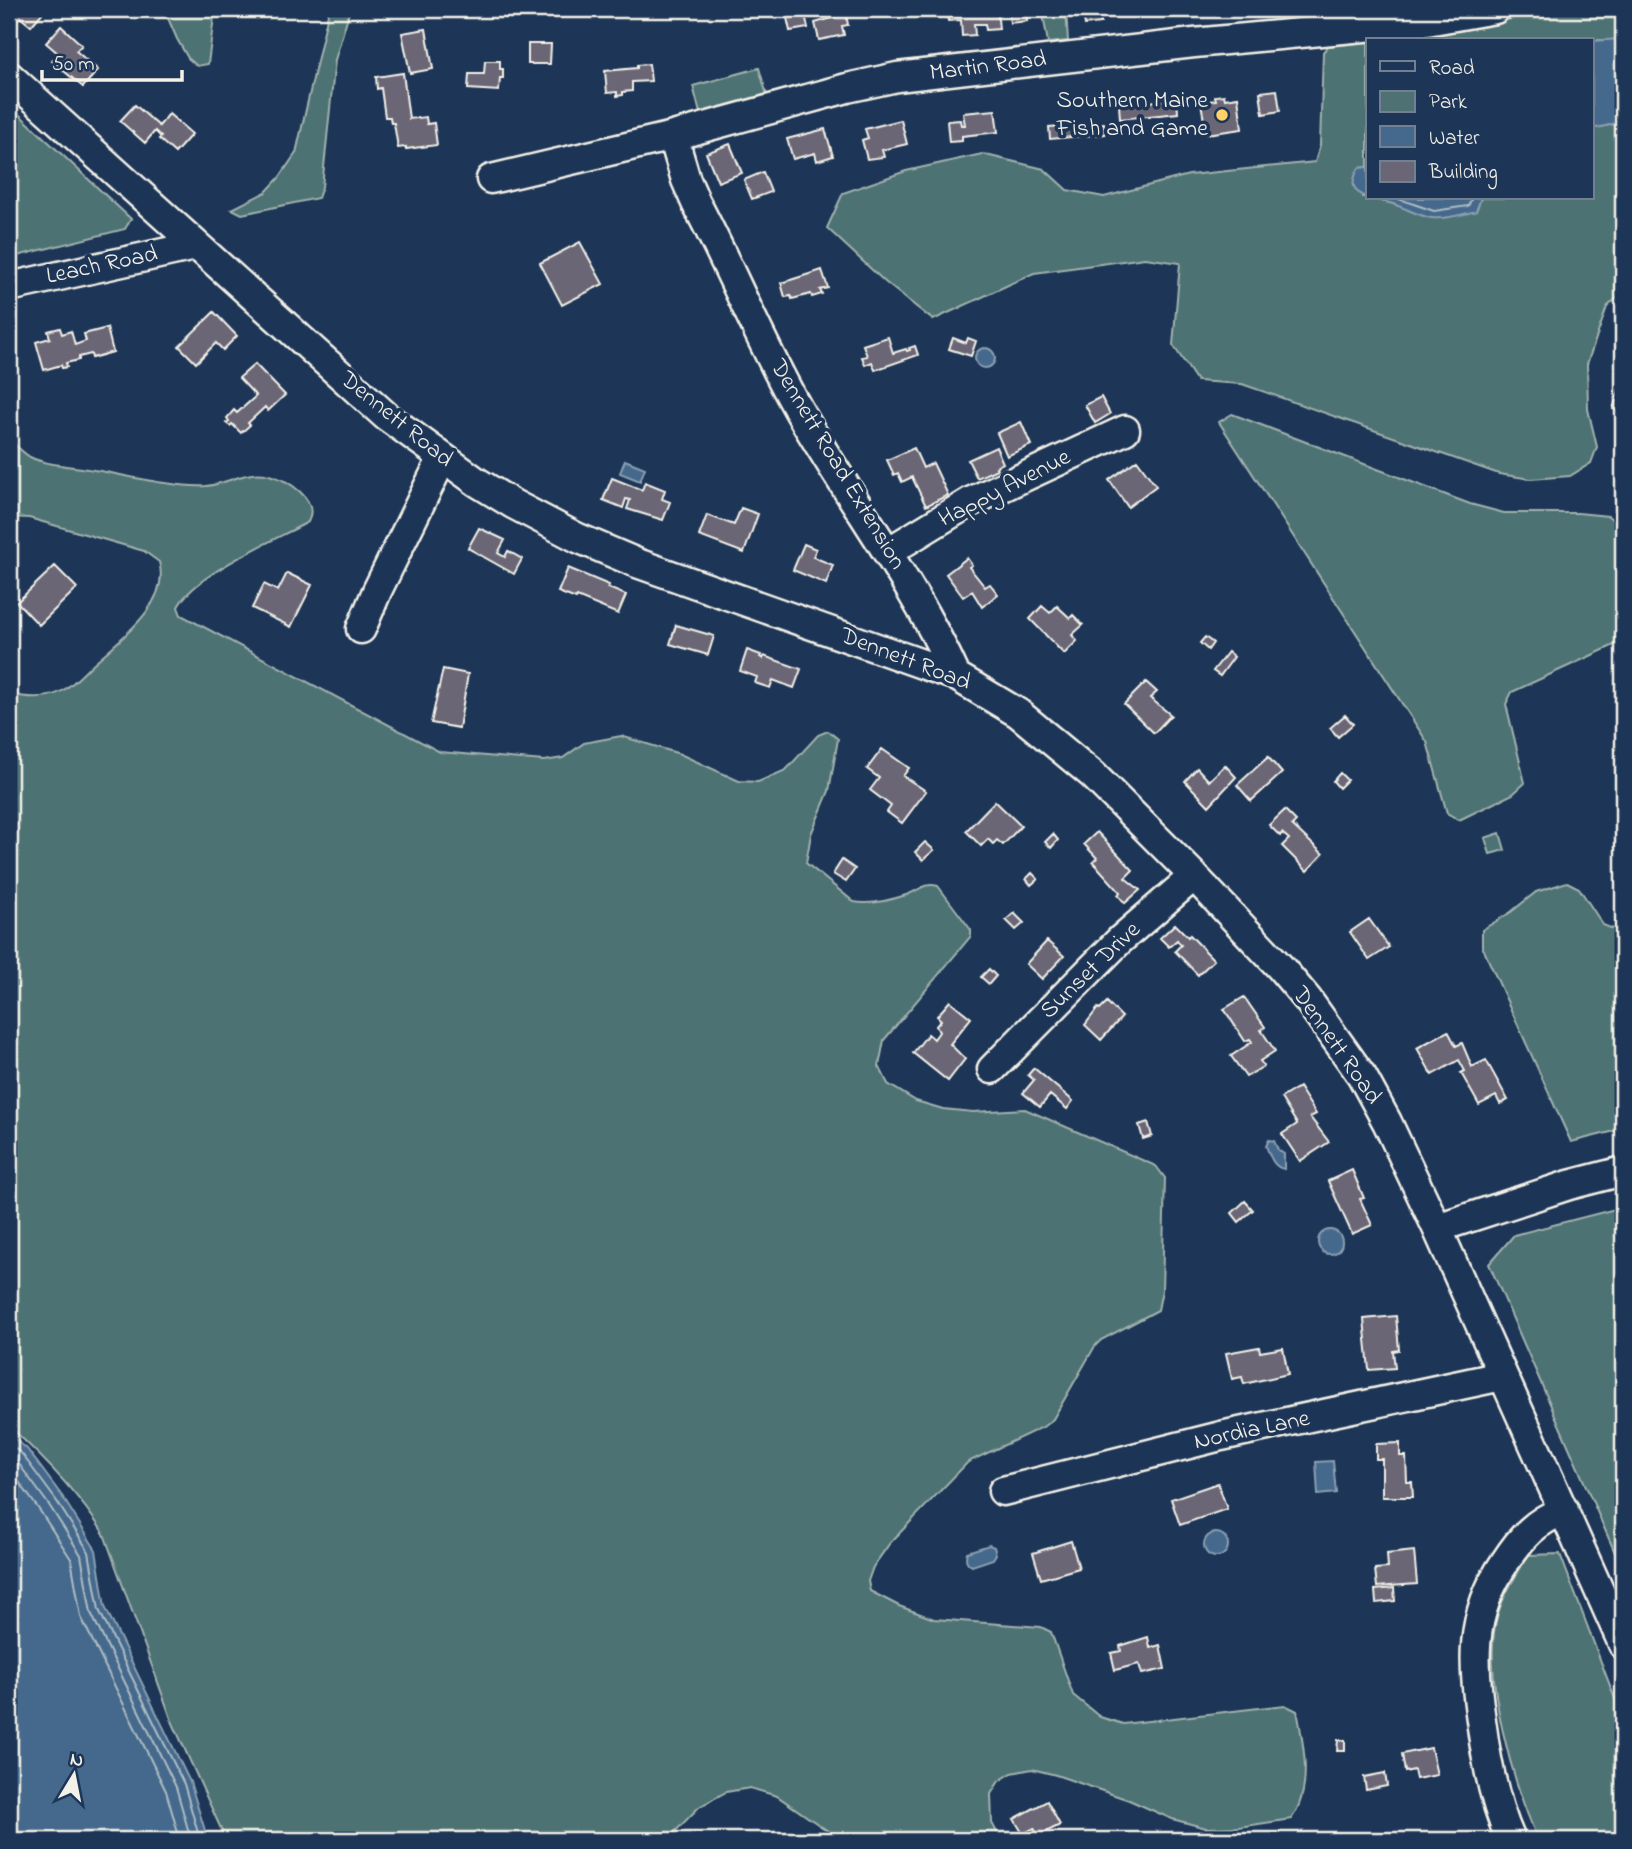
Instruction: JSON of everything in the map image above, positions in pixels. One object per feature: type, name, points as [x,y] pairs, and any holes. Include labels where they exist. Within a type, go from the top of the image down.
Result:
[{"type":"street","name":"Martin Road","points":[[491,179],[673,136],[847,88],[897,78],[1194,43],[1427,21],[1495,9]]},
{"type":"street","name":"Dennett Road","points":[[9,76],[377,409],[442,459],[513,505],[578,538],[637,563],[956,676],[1018,713],[1093,775],[1281,968],[1362,1076],[1386,1119],[1437,1228],[1623,1644]]},
{"type":"street","name":"Dennett Road Extension","points":[[673,136],[696,203],[798,409],[888,552],[938,638],[956,676]]},
{"type":"street","name":"Leach Road","points":[[9,287],[195,246]]},
{"type":"street","name":"Happy Avenue","points":[[888,552],[970,502],[1125,430]]},
{"type":"street","points":[[361,629],[442,459]]},
{"type":"street","name":"Sunset Drive","points":[[992,1069],[1120,940],[1194,876]]},
{"type":"street","points":[[1437,1228],[1569,1185],[1623,1171]]},
{"type":"street","name":"Nordia Lane","points":[[1003,1491],[1221,1436],[1502,1376]]},
{"type":"street","points":[[1511,1840],[1492,1785],[1483,1740],[1475,1677],[1475,1639],[1488,1590],[1512,1551],[1542,1519],[1564,1510]]},
{"type":"green space","points":[[164,9],[215,9],[208,64],[197,66],[188,58]]},
{"type":"green space","points":[[329,9],[350,9],[335,60],[322,187],[318,198],[242,214],[232,209],[266,192],[296,153]]},
{"type":"green space","points":[[1042,9],[1066,9],[1068,41],[1048,43]]},
{"type":"green space","points":[[1554,9],[1623,9],[1623,40],[1400,38],[1463,30]]},
{"type":"green space","points":[[1366,42],[1366,167],[1359,168],[1363,197],[1434,218],[1476,211],[1480,200],[1594,200],[1594,129],[1623,122],[1623,292],[1607,307],[1587,364],[1588,409],[1597,447],[1591,463],[1570,476],[1531,479],[1499,474],[1242,384],[1197,381],[1173,345],[1180,263],[1145,258],[1034,273],[933,320],[885,282],[827,228],[843,193],[906,171],[982,154],[1044,169],[1067,190],[1104,197],[1189,175],[1315,162],[1320,145],[1323,52],[1328,46]]},
{"type":"green space","points":[[759,68],[767,95],[700,113],[693,86]]},
{"type":"green space","points":[[9,105],[131,219],[125,229],[9,258]]},
{"type":"green space","points":[[1232,414],[1470,504],[1504,513],[1578,513],[1608,516],[1623,527],[1623,641],[1512,692],[1506,704],[1525,783],[1513,794],[1459,820],[1447,813],[1427,742],[1219,422]]},
{"type":"green space","points":[[9,440],[30,457],[45,462],[166,483],[206,486],[245,475],[261,474],[293,486],[306,498],[310,506],[308,522],[217,570],[200,582],[178,607],[181,615],[440,752],[544,761],[563,758],[584,743],[621,736],[680,754],[739,781],[758,782],[786,770],[818,735],[828,731],[838,739],[829,791],[811,834],[806,863],[854,902],[880,902],[906,895],[925,886],[938,886],[971,930],[971,936],[884,1040],[879,1066],[888,1084],[916,1101],[943,1109],[973,1112],[1025,1109],[1156,1166],[1165,1178],[1162,1290],[1158,1310],[1101,1340],[1095,1346],[1053,1419],[1043,1427],[968,1462],[890,1543],[873,1567],[868,1581],[870,1591],[899,1606],[934,1619],[1041,1627],[1051,1632],[1073,1695],[1100,1717],[1123,1724],[1285,1705],[1297,1711],[1305,1767],[1302,1795],[1291,1819],[1239,1827],[1206,1828],[1172,1819],[1129,1800],[1032,1769],[1012,1773],[999,1781],[991,1794],[992,1823],[1001,1840],[841,1840],[777,1796],[750,1788],[726,1792],[699,1807],[667,1840],[226,1840],[172,1721],[104,1534],[60,1477],[9,1426],[9,694],[43,697],[56,694],[71,685],[142,618],[158,591],[161,577],[159,562],[144,551],[29,518],[9,517]]},
{"type":"green space","points":[[1500,833],[1505,850],[1490,854],[1485,838]]},
{"type":"green space","points":[[1567,882],[1579,888],[1603,925],[1623,933],[1623,1129],[1571,1142],[1482,946],[1482,930],[1536,892]]},
{"type":"green space","points":[[1623,1207],[1623,1571],[1489,1264],[1514,1235]]},
{"type":"green space","points":[[1560,1554],[1623,1720],[1623,1840],[1538,1840],[1519,1790],[1503,1730],[1493,1669],[1493,1641],[1497,1617],[1528,1555]]},
{"type":"water","points":[[1623,40],[1623,122],[1594,129],[1594,41]]},
{"type":"water","points":[[1366,167],[1366,197],[1356,190],[1354,185],[1359,168]]},
{"type":"water","points":[[1377,200],[1480,200],[1476,211],[1437,218]]},
{"type":"water","points":[[985,348],[992,351],[995,358],[992,365],[985,368],[978,365],[975,358],[978,351]]},
{"type":"water","points":[[625,460],[645,468],[640,481],[620,473]]},
{"type":"water","points":[[1269,1140],[1274,1141],[1278,1150],[1284,1154],[1284,1169],[1277,1166],[1271,1157],[1266,1146]]},
{"type":"water","points":[[1330,1230],[1338,1234],[1342,1242],[1338,1250],[1330,1254],[1322,1250],[1318,1242],[1322,1234]]},
{"type":"water","points":[[9,1434],[27,1449],[62,1496],[96,1550],[105,1607],[190,1782],[208,1840],[9,1840]]},
{"type":"water","points":[[1333,1461],[1336,1493],[1318,1495],[1316,1462]]},
{"type":"water","points":[[1216,1533],[1227,1540],[1228,1545],[1221,1556],[1216,1557],[1205,1550],[1204,1545],[1211,1534]]},
{"type":"water","points":[[989,1545],[994,1547],[996,1554],[993,1559],[972,1566],[968,1564],[967,1552]]},
{"type":"building","points":[[9,9],[44,11],[31,26],[15,13],[9,20]]},
{"type":"building","points":[[785,9],[804,9],[808,28],[790,31]]},
{"type":"building","points":[[947,9],[997,9],[999,29],[986,30],[985,24],[974,24],[975,35],[962,36],[961,20],[948,21]]},
{"type":"building","points":[[1008,9],[1026,9],[1027,21],[1010,23]]},
{"type":"building","points":[[1082,9],[1099,9],[1101,23],[1085,25]]},
{"type":"building","points":[[846,14],[848,25],[842,26],[844,35],[819,40],[815,23]]},
{"type":"building","points":[[61,26],[82,45],[76,51],[98,70],[83,87],[52,61],[59,54],[46,43]]},
{"type":"building","points":[[426,29],[433,69],[410,73],[402,33]]},
{"type":"building","points":[[528,44],[551,44],[550,64],[528,64]]},
{"type":"building","points":[[485,61],[500,61],[503,78],[500,78],[499,91],[468,89],[469,74],[484,74]]},
{"type":"building","points":[[649,64],[651,81],[632,82],[632,91],[623,92],[623,95],[617,96],[617,92],[607,93],[605,71]]},
{"type":"building","points":[[403,73],[409,119],[426,117],[427,124],[434,123],[437,145],[398,148],[394,123],[391,123],[390,117],[385,117],[381,88],[377,89],[376,77]]},
{"type":"building","points":[[1277,90],[1280,111],[1263,114],[1260,92]]},
{"type":"building","name":"Southern Maine Fish and Game","points":[[1224,95],[1225,99],[1238,97],[1242,129],[1206,134],[1201,102],[1216,100],[1215,96]]},
{"type":"building","points":[[1177,99],[1178,113],[1120,119],[1119,105]]},
{"type":"building","points":[[135,105],[159,126],[169,114],[192,134],[175,153],[159,139],[161,137],[155,131],[145,143],[120,121]]},
{"type":"building","points":[[995,110],[998,132],[962,136],[962,141],[949,142],[947,121],[960,120],[961,125],[965,125],[963,113]]},
{"type":"building","points":[[901,120],[907,144],[882,150],[884,157],[867,159],[862,140],[868,138],[865,129]]},
{"type":"building","points":[[1104,123],[1105,134],[1050,139],[1049,127]]},
{"type":"building","points":[[825,129],[833,156],[817,161],[815,153],[793,159],[787,139]]},
{"type":"building","points":[[730,144],[742,173],[718,182],[706,153]]},
{"type":"building","points":[[763,172],[771,192],[752,199],[744,180]]},
{"type":"building","points":[[580,242],[603,284],[562,305],[540,263]]},
{"type":"building","points":[[822,270],[828,288],[820,290],[822,294],[792,299],[791,296],[785,297],[781,283]]},
{"type":"building","points":[[214,312],[237,336],[223,350],[216,343],[196,363],[179,346]]},
{"type":"building","points":[[60,328],[62,334],[71,331],[75,345],[86,341],[84,334],[107,328],[113,352],[92,358],[91,354],[79,357],[79,360],[66,363],[67,367],[62,368],[61,365],[44,370],[36,342],[50,338],[48,331]]},
{"type":"building","points":[[888,337],[893,353],[906,349],[907,351],[915,346],[918,355],[875,370],[872,362],[865,365],[862,357],[867,356],[863,345]]},
{"type":"building","points":[[953,338],[966,343],[968,338],[976,341],[971,356],[949,349]]},
{"type":"building","points":[[255,364],[285,395],[268,411],[265,407],[241,433],[232,424],[230,426],[226,423],[229,421],[227,418],[234,410],[237,413],[256,396],[239,378]]},
{"type":"building","points":[[1620,387],[1623,388],[1623,412],[1613,409]]},
{"type":"building","points":[[1101,397],[1110,414],[1095,423],[1085,405]]},
{"type":"building","points":[[1021,422],[1031,445],[1007,456],[997,433]]},
{"type":"building","points":[[996,447],[1003,463],[996,467],[997,469],[977,478],[968,460]]},
{"type":"building","points":[[914,448],[923,468],[933,463],[948,495],[926,506],[912,477],[902,482],[898,473],[894,475],[887,460]]},
{"type":"building","points":[[1137,460],[1156,486],[1128,507],[1109,480]]},
{"type":"building","points":[[612,478],[642,490],[645,482],[665,490],[662,499],[670,502],[663,520],[627,509],[630,500],[626,499],[623,508],[603,500]]},
{"type":"building","points":[[741,508],[758,514],[744,553],[699,536],[707,515],[734,525]]},
{"type":"building","points":[[479,528],[505,540],[498,553],[505,557],[508,551],[522,559],[514,574],[468,548]]},
{"type":"building","points":[[804,544],[816,549],[813,557],[833,565],[826,584],[793,570]]},
{"type":"building","points":[[967,558],[972,565],[969,567],[985,587],[990,584],[998,594],[982,607],[972,591],[963,597],[946,574]]},
{"type":"building","points":[[55,566],[77,588],[39,625],[17,602]]},
{"type":"building","points":[[568,568],[626,595],[618,614],[558,592]]},
{"type":"building","points":[[287,573],[312,585],[291,627],[252,608],[264,584],[278,591]]},
{"type":"building","points":[[1042,606],[1050,613],[1057,606],[1070,618],[1073,615],[1083,625],[1072,635],[1077,641],[1064,654],[1030,619]]},
{"type":"building","points":[[676,625],[714,636],[708,655],[670,644]]},
{"type":"building","points":[[1205,637],[1213,643],[1208,650],[1200,643]]},
{"type":"building","points":[[747,650],[761,655],[763,659],[764,656],[801,669],[794,688],[773,680],[770,688],[755,683],[757,677],[740,671]]},
{"type":"building","points":[[1228,652],[1234,657],[1220,676],[1213,671]]},
{"type":"building","points":[[443,669],[468,674],[459,728],[431,723]]},
{"type":"building","points":[[1146,682],[1157,692],[1150,698],[1171,715],[1154,733],[1124,704]]},
{"type":"building","points":[[1345,715],[1353,724],[1338,737],[1330,728]]},
{"type":"building","points":[[882,749],[909,768],[903,776],[926,791],[902,823],[887,812],[891,806],[870,790],[879,778],[867,769]]},
{"type":"building","points":[[1268,757],[1282,773],[1251,801],[1237,785]]},
{"type":"building","points":[[1225,765],[1236,777],[1209,806],[1185,781],[1197,768],[1209,781]]},
{"type":"building","points":[[1340,773],[1347,780],[1339,788],[1333,781]]},
{"type":"building","points":[[995,801],[1021,826],[1003,845],[997,840],[993,844],[988,839],[981,846],[966,831]]},
{"type":"building","points":[[1285,810],[1296,821],[1292,825],[1323,854],[1307,871],[1282,846],[1289,839],[1282,833],[1280,836],[1269,825]]},
{"type":"building","points":[[1097,832],[1133,870],[1125,878],[1140,890],[1125,903],[1118,895],[1120,892],[1093,862],[1097,858],[1084,844]]},
{"type":"building","points":[[1053,834],[1058,840],[1051,848],[1045,842]]},
{"type":"building","points":[[925,842],[934,850],[923,860],[915,852]]},
{"type":"building","points":[[842,860],[855,869],[846,882],[833,874]]},
{"type":"building","points":[[1032,873],[1038,879],[1031,885],[1026,879]]},
{"type":"building","points":[[1014,913],[1024,923],[1016,930],[1006,920]]},
{"type":"building","points":[[1369,919],[1389,947],[1369,960],[1350,932]]},
{"type":"building","points":[[1175,924],[1214,960],[1198,975],[1175,951],[1181,945],[1177,940],[1169,947],[1160,938]]},
{"type":"building","points":[[1047,941],[1064,956],[1042,979],[1026,964]]},
{"type":"building","points":[[989,969],[996,976],[989,984],[981,977]]},
{"type":"building","points":[[1244,997],[1265,1027],[1261,1030],[1275,1051],[1260,1061],[1264,1066],[1246,1077],[1231,1056],[1252,1042],[1250,1039],[1245,1041],[1224,1009]]},
{"type":"building","points":[[950,1001],[971,1018],[950,1044],[965,1059],[948,1081],[913,1053],[928,1034],[934,1039],[939,1032],[936,1026],[941,1020],[937,1016]]},
{"type":"building","points":[[1107,1002],[1122,1017],[1101,1040],[1085,1025],[1098,1008]]},
{"type":"building","points":[[1448,1031],[1456,1046],[1462,1043],[1472,1067],[1486,1060],[1508,1100],[1500,1104],[1496,1096],[1479,1105],[1461,1073],[1465,1071],[1459,1060],[1432,1075],[1417,1048]]},
{"type":"building","points":[[1034,1068],[1073,1101],[1067,1109],[1050,1095],[1040,1107],[1023,1093],[1034,1080],[1028,1075]]},
{"type":"building","points":[[1299,1087],[1316,1114],[1310,1117],[1329,1142],[1300,1161],[1282,1134],[1297,1124],[1281,1098]]},
{"type":"building","points":[[1148,1122],[1152,1136],[1143,1139],[1139,1125]]},
{"type":"building","points":[[1352,1170],[1364,1198],[1360,1199],[1372,1225],[1352,1234],[1328,1181]]},
{"type":"building","points":[[1245,1201],[1253,1210],[1239,1222],[1232,1213]]},
{"type":"building","points":[[1396,1316],[1399,1350],[1393,1351],[1395,1368],[1369,1370],[1364,1319]]},
{"type":"building","points":[[1259,1347],[1260,1352],[1283,1348],[1288,1374],[1244,1384],[1242,1377],[1232,1379],[1226,1353]]},
{"type":"building","points":[[1400,1443],[1400,1456],[1406,1456],[1407,1482],[1412,1482],[1413,1497],[1382,1497],[1382,1459],[1376,1459],[1376,1444]]},
{"type":"building","points":[[1218,1483],[1227,1509],[1180,1525],[1171,1499]]},
{"type":"building","points":[[1071,1541],[1079,1568],[1041,1579],[1033,1553]]},
{"type":"building","points":[[1414,1551],[1417,1584],[1377,1587],[1375,1569],[1388,1568],[1387,1554]]},
{"type":"building","points":[[1394,1588],[1395,1601],[1376,1603],[1375,1590]]},
{"type":"building","points":[[1148,1637],[1150,1648],[1160,1645],[1165,1669],[1142,1674],[1139,1664],[1115,1670],[1111,1653],[1121,1651],[1120,1646]]},
{"type":"building","points":[[1338,1740],[1345,1740],[1345,1751],[1337,1751]]},
{"type":"building","points":[[1431,1748],[1437,1775],[1416,1779],[1414,1770],[1405,1772],[1402,1754]]},
{"type":"building","points":[[1385,1773],[1387,1786],[1366,1790],[1364,1777]]},
{"type":"building","points":[[1047,1801],[1060,1825],[1038,1836],[1034,1828],[1023,1834],[1014,1819]]},
{"type":"place","name":"Southern Maine Fish and Game","points":[[1222,115]]}]
